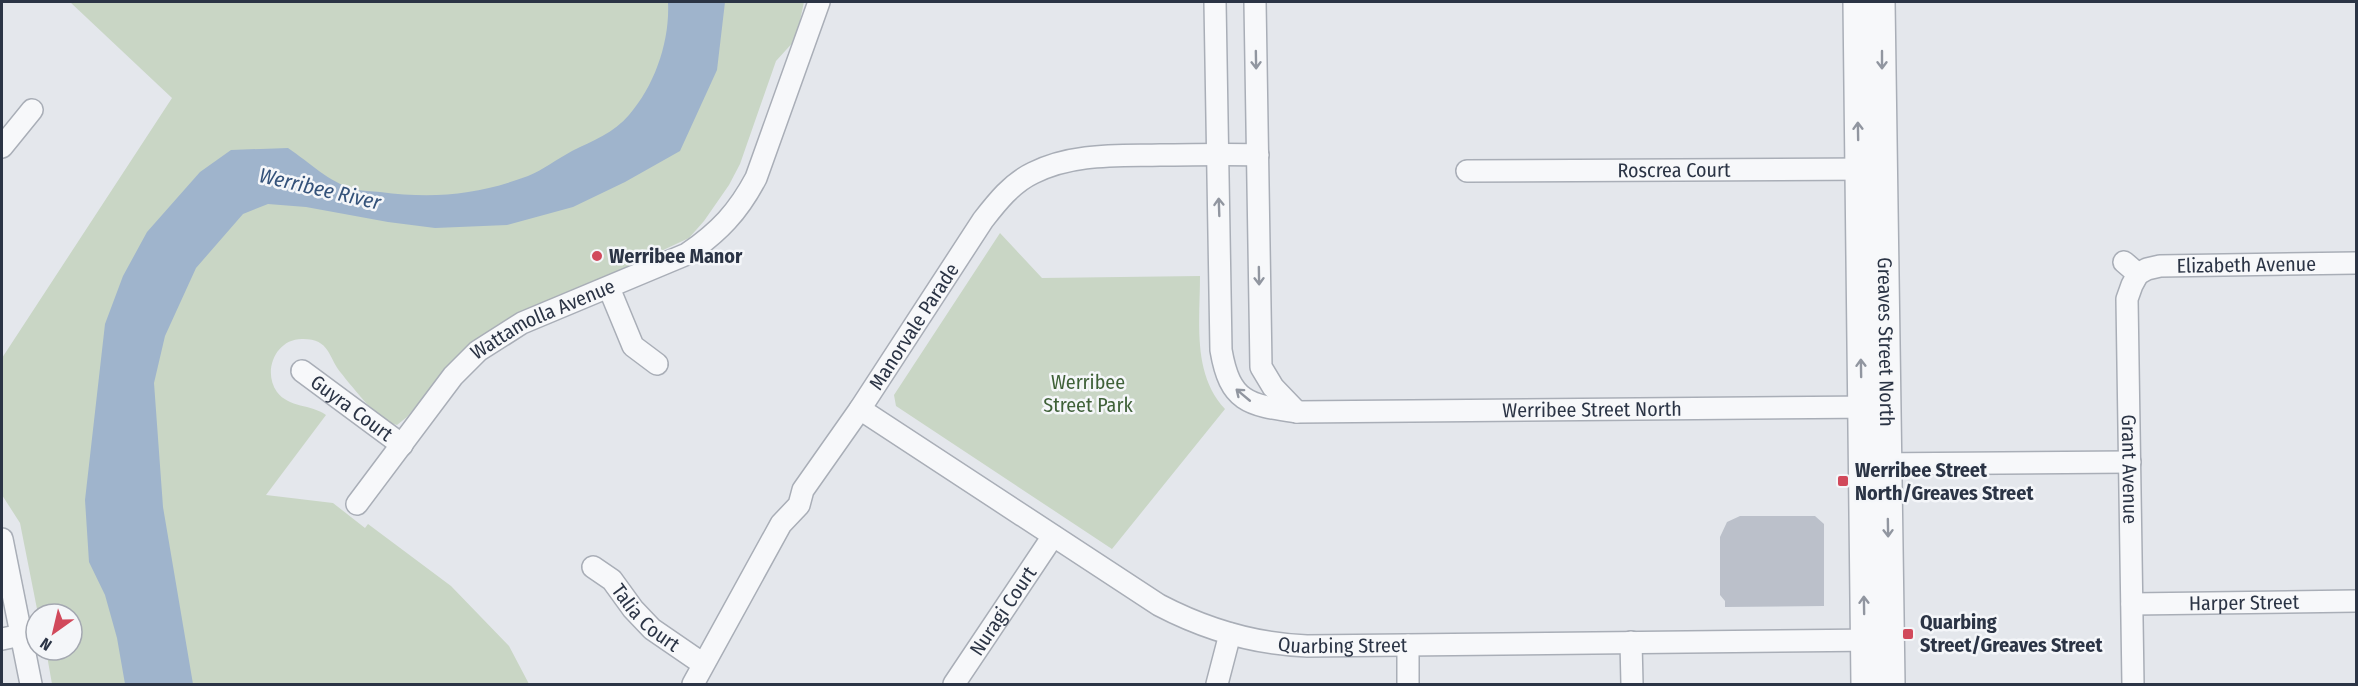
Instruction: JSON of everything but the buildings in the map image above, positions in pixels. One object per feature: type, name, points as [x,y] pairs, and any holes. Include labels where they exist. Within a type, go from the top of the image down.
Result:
[{"type":"street","name":"Wattamolla Avenue","points":[[357,504],[453,376],[478,351],[522,323],[687,254],[710,238],[729,220],[756,177],[819,2]]},
{"type":"street","name":"Werribee Street North","points":[[1215,2],[1221,350],[1225,372],[1231,384],[1240,394],[1257,406],[1297,412],[1874,407]]},
{"type":"street","points":[[1255,2],[1261,367],[1273,387],[1297,412]]},
{"type":"street","name":"Greaves Street North","points":[[1857,2],[1870,169],[1875,464],[1877,640],[1865,684]]},
{"type":"street","name":"Greaves Street North","points":[[1870,169],[1881,2]]},
{"type":"street","points":[[2,147],[32,110]]},
{"type":"street","name":"Manorvale Parade","points":[[693,684],[781,524],[799,505],[803,490],[860,409],[983,220],[1014,185],[1031,173],[1072,159],[1101,156],[1258,155]]},
{"type":"street","name":"Roscrea Court","points":[[1467,171],[1870,169]]},
{"type":"street","name":"Elizabeth Avenue","points":[[2131,268],[2356,263]]},
{"type":"street","name":"Grant Avenue","points":[[2131,268],[2132,285],[2127,298],[2133,684]]},
{"type":"street","points":[[609,288],[633,346],[657,364]]},
{"type":"street","name":"Guyra Court","points":[[302,371],[402,445]]},
{"type":"street","name":"Quarbing Street","points":[[860,409],[1159,605],[1180,616],[1230,634],[1281,645],[1877,640]]},
{"type":"street","points":[[1875,464],[2130,462]]},
{"type":"street","name":"Nuragi Court","points":[[954,684],[1053,536]]},
{"type":"street","points":[[2,540],[11,637],[31,684]]},
{"type":"street","name":"Talia Court","points":[[593,567],[612,580],[633,609],[652,628],[703,664]]},
{"type":"street","name":"Harper Street","points":[[2132,604],[2356,601]]},
{"type":"street","points":[[1217,684],[1230,634]]},
{"type":"street","name":"Greaves Street North","points":[[1877,640],[1891,684]]},
{"type":"street","points":[[1631,642],[1632,684]]},
{"type":"street","points":[[1408,645],[1408,684]]},
{"type":"green space","points":[[70,2],[804,2],[796,39],[776,61],[740,164],[729,185],[689,238],[661,251],[654,258],[524,311],[496,326],[454,360],[407,417],[397,425],[384,421],[375,412],[341,373],[327,350],[318,342],[294,340],[285,344],[274,357],[271,375],[277,392],[288,401],[326,415],[266,495],[333,503],[365,528],[368,524],[451,586],[509,646],[529,684],[52,684],[48,662],[84,662],[84,602],[36,602],[20,523],[2,495],[2,358],[172,98]]},
{"type":"green space","name":"Werribee Street Park","points":[[1000,233],[1042,278],[1200,276],[1199,329],[1203,363],[1214,395],[1225,409],[1112,549],[896,406],[894,395]]},
{"type":"water","name":"Werribee River","points":[[668,2],[725,2],[717,70],[680,151],[625,182],[573,207],[507,225],[435,228],[306,207],[268,204],[243,214],[196,268],[165,336],[154,383],[163,507],[193,684],[125,684],[117,638],[105,595],[89,562],[85,500],[105,324],[123,276],[147,232],[200,172],[231,150],[288,148],[327,177],[344,186],[356,190],[400,194],[455,194],[491,188],[528,176],[610,132],[629,115],[646,90],[659,62],[666,32]]},
{"type":"place","name":"Werribee Manor","points":[[597,256]]},
{"type":"place","name":"Werribee Street North/Greaves Street","points":[[1843,481]]},
{"type":"place","name":"Quarbing Street/Greaves Street","points":[[1908,634]]}]
